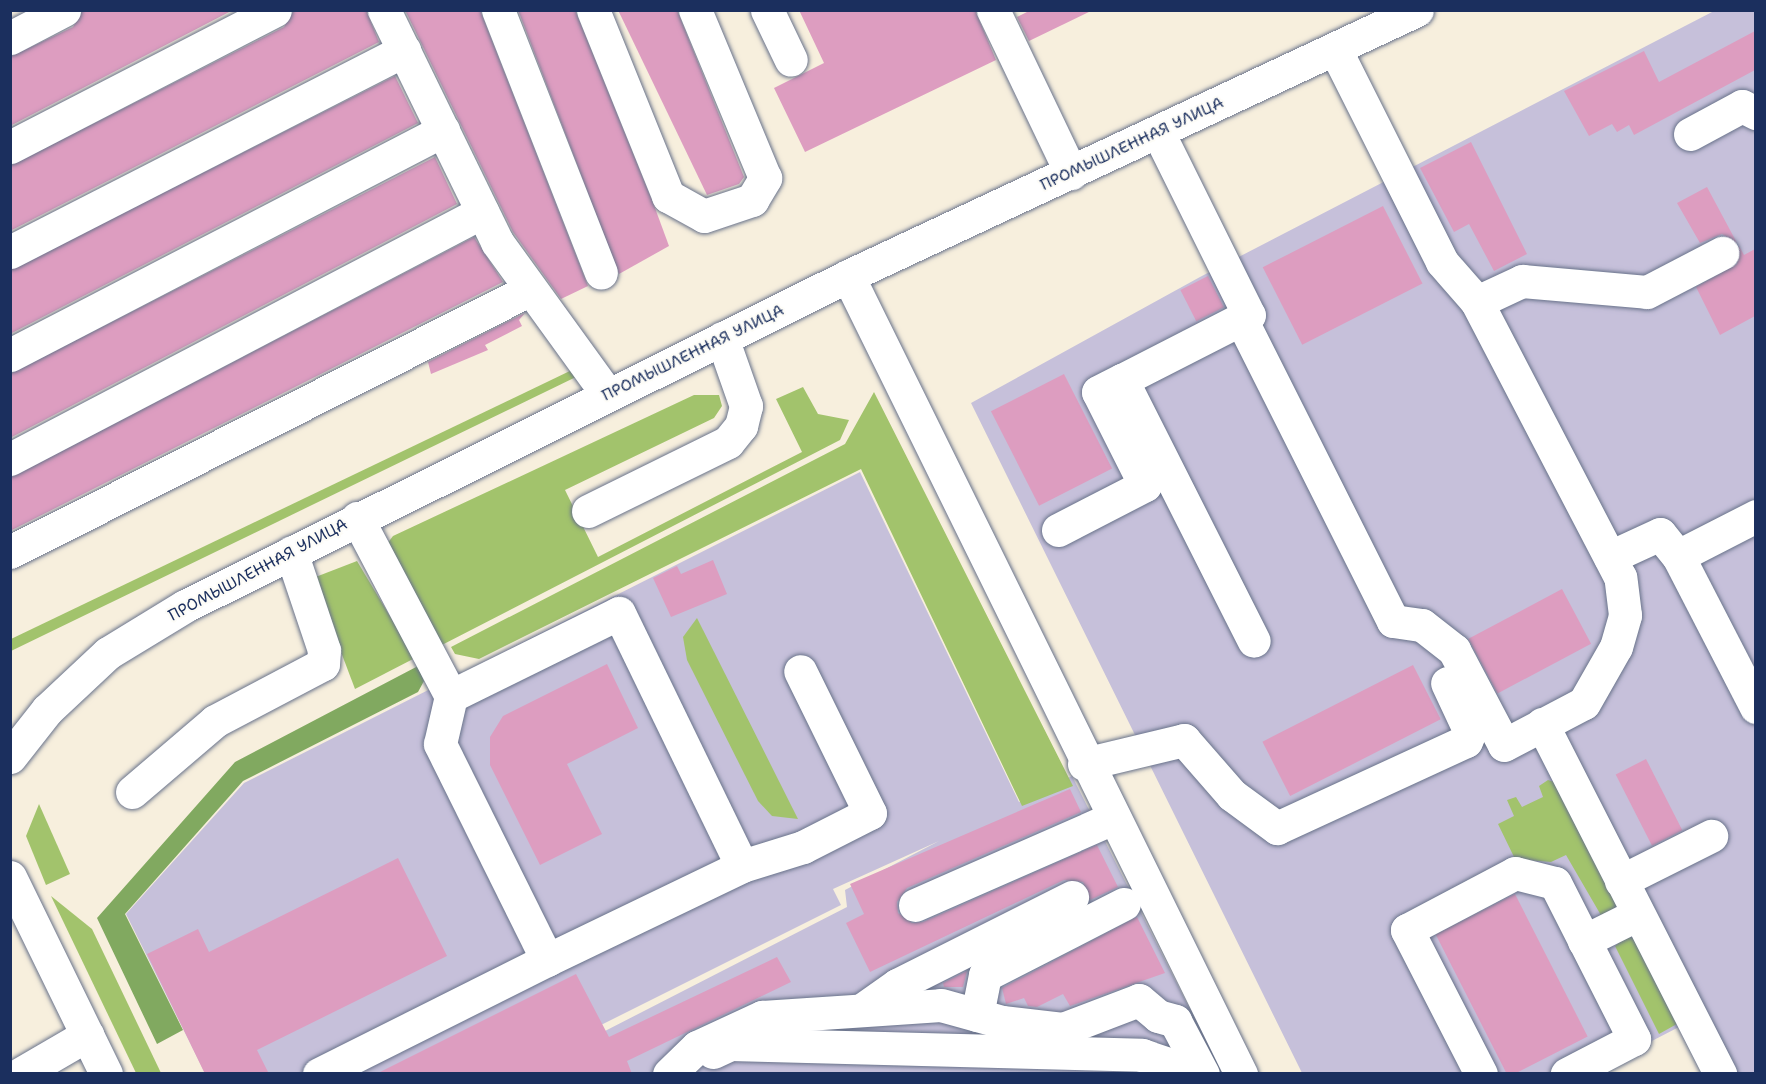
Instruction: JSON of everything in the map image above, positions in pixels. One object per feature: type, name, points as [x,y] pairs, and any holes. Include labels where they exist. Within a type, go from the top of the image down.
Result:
[{"type":"street","points":[[10,38],[64,10]]},
{"type":"street","points":[[10,147],[275,10]]},
{"type":"street","points":[[384,10],[482,212],[527,291],[607,394]]},
{"type":"street","points":[[498,10],[601,273]]},
{"type":"street","points":[[593,10],[668,196],[704,216],[752,200],[765,178],[695,10]]},
{"type":"street","points":[[767,10],[791,60]]},
{"type":"street","points":[[993,10],[1071,173]]},
{"type":"street","name":"ПРОМЫШЛЕННАЯ УЛИЦА","points":[[10,757],[47,710],[108,653],[291,552],[848,276],[1417,10]]},
{"type":"street","points":[[1241,319],[1394,621],[1422,625],[1454,650],[1504,745],[1584,703],[1616,647],[1625,604],[1610,557],[1477,303],[1442,262],[1335,49]]},
{"type":"street","points":[[10,252],[404,50]]},
{"type":"street","points":[[1690,134],[1742,106],[1755,113]]},
{"type":"street","points":[[10,355],[443,131]]},
{"type":"street","points":[[1058,530],[1145,485],[1098,392],[1249,315],[1158,132]]},
{"type":"street","points":[[10,459],[482,212]]},
{"type":"street","points":[[1477,303],[1522,280],[1647,292],[1722,253]]},
{"type":"street","points":[[848,276],[1111,819],[1240,1074]]},
{"type":"street","points":[[10,552],[527,291]]},
{"type":"street","points":[[588,511],[728,442],[741,426],[746,406],[722,338]]},
{"type":"street","points":[[1122,380],[1254,641]]},
{"type":"street","points":[[1678,556],[1755,516]]},
{"type":"street","points":[[357,519],[451,696],[440,744],[547,960]]},
{"type":"street","points":[[1610,557],[1660,534],[1678,556],[1755,707]]},
{"type":"street","points":[[132,792],[215,721],[323,664],[324,650],[291,552]]},
{"type":"street","points":[[451,696],[619,613],[742,866]]},
{"type":"street","points":[[319,1074],[742,866],[803,847],[870,813],[800,671]]},
{"type":"street","points":[[1084,764],[1184,740],[1232,795],[1278,828],[1466,741],[1470,732],[1447,682]]},
{"type":"street","points":[[1542,724],[1720,1074]]},
{"type":"street","points":[[915,905],[1111,819]]},
{"type":"street","points":[[1621,881],[1711,836]]},
{"type":"street","points":[[1481,1074],[1408,935],[1410,925],[1515,873],[1555,883],[1634,1039],[1567,1074]]},
{"type":"street","points":[[10,877],[106,1074]]},
{"type":"street","points":[[859,1012],[897,985],[1072,897]]},
{"type":"street","points":[[977,1016],[985,975],[1124,904]]},
{"type":"street","points":[[1584,941],[1638,914]]},
{"type":"street","points":[[670,1074],[697,1047],[762,1017],[941,1005],[977,1016],[1063,1029],[1139,1000],[1158,1016],[1175,1021],[1203,1074]]},
{"type":"street","points":[[20,1074],[87,1035]]},
{"type":"street","points":[[670,1074],[730,1044],[1142,1055],[1198,1074]]},
{"type":"shaded area","points":[[1714,11],[1755,11],[1755,1073],[1736,1073],[1706,1013],[1590,1073],[1302,1073],[971,403],[1200,277]]},
{"type":"shaded area","points":[[860,472],[1019,802],[1072,776],[1222,1073],[523,1073],[847,907],[845,890],[939,841],[833,889],[841,905],[505,1073],[205,1073],[126,914],[244,783]]},
{"type":"green space","points":[[574,369],[578,376],[11,651],[11,639]]},
{"type":"green space","points":[[803,387],[818,414],[849,420],[840,440],[438,647],[387,544],[393,536],[694,395],[719,395],[722,406],[714,418],[565,490],[598,557],[802,452],[776,399]]},
{"type":"green space","points":[[874,392],[1073,786],[1022,806],[861,469],[479,659],[455,654],[451,647],[845,444]]},
{"type":"green space","points":[[357,561],[415,658],[355,689],[313,578]]},
{"type":"green space","points":[[697,618],[798,819],[772,816],[758,801],[687,660],[683,637]]},
{"type":"green space","points":[[418,666],[424,681],[418,692],[243,781],[125,914],[183,1030],[157,1044],[97,918],[235,762]]},
{"type":"green space","points":[[1548,780],[1563,785],[1626,900],[1602,917],[1566,855],[1551,862],[1515,859],[1498,824],[1514,816],[1507,800],[1516,797],[1522,807],[1543,797],[1539,786]]},
{"type":"green space","points":[[39,804],[70,874],[46,885],[26,836]]},
{"type":"green space","points":[[51,896],[92,929],[161,1073],[136,1073]]},
{"type":"green space","points":[[1632,932],[1684,1020],[1659,1034],[1615,946]]},
{"type":"building","points":[[83,10],[233,10],[10,126],[10,57],[73,27]]},
{"type":"building","points":[[294,10],[366,10],[379,42],[10,231],[10,166],[284,27]]},
{"type":"building","points":[[405,10],[480,10],[588,286],[561,299],[513,232]]},
{"type":"building","points":[[518,10],[575,10],[655,208],[669,246],[619,274]]},
{"type":"building","points":[[618,10],[677,10],[744,177],[739,184],[707,195]]},
{"type":"building","points":[[799,10],[975,10],[996,60],[805,152],[774,88],[824,63]]},
{"type":"building","points":[[1031,10],[1093,10],[1029,41],[1017,17]]},
{"type":"building","points":[[1755,31],[1755,70],[1634,135],[1629,125],[1617,132],[1612,124],[1589,136],[1564,91],[1644,51],[1659,82]]},
{"type":"building","points":[[395,76],[418,123],[10,334],[10,270]]},
{"type":"building","points":[[1471,142],[1527,254],[1494,271],[1469,224],[1454,232],[1420,168]]},
{"type":"building","points":[[435,157],[457,204],[10,438],[10,374]]},
{"type":"building","points":[[1707,187],[1737,243],[1722,234],[1700,243],[1677,203]]},
{"type":"building","points":[[1383,206],[1422,284],[1302,345],[1263,267]]},
{"type":"building","points":[[474,237],[503,282],[10,531],[10,478]]},
{"type":"building","points":[[1739,246],[1744,255],[1755,249],[1755,316],[1720,335],[1696,287],[1737,264]]},
{"type":"building","points":[[1208,276],[1224,307],[1196,321],[1180,290]]},
{"type":"building","points":[[525,313],[519,320],[522,326],[485,345],[488,350],[431,374],[428,362]]},
{"type":"building","points":[[1064,374],[1112,468],[1039,506],[991,411]]},
{"type":"building","points":[[713,560],[727,594],[671,617],[653,578],[677,566],[681,574]]},
{"type":"building","points":[[1562,589],[1591,644],[1498,694],[1468,639]]},
{"type":"building","points":[[607,664],[638,728],[567,764],[602,834],[540,865],[490,765],[490,737],[503,716]]},
{"type":"building","points":[[1413,665],[1441,719],[1290,796],[1262,742]]},
{"type":"building","points":[[1646,759],[1682,830],[1652,846],[1616,774]]},
{"type":"building","points":[[1070,789],[1081,812],[907,888],[897,902],[898,913],[912,923],[923,922],[1097,845],[1118,887],[1090,900],[1083,882],[1064,880],[870,972],[846,923],[864,914],[850,884]]},
{"type":"building","points":[[398,858],[447,956],[257,1050],[269,1074],[205,1074],[147,954],[198,929],[209,952]]},
{"type":"building","points":[[1515,894],[1588,1037],[1514,1074],[1507,1074],[1436,934]]},
{"type":"building","points":[[1137,917],[1165,973],[1070,1006],[1063,994],[1037,1007],[1028,1006],[1024,998],[1006,1004],[1002,988]]},
{"type":"building","points":[[777,957],[791,982],[627,1061],[632,1074],[376,1074],[576,974],[609,1037]]},
{"type":"building","points":[[967,971],[963,987],[944,987],[943,983]]}]
